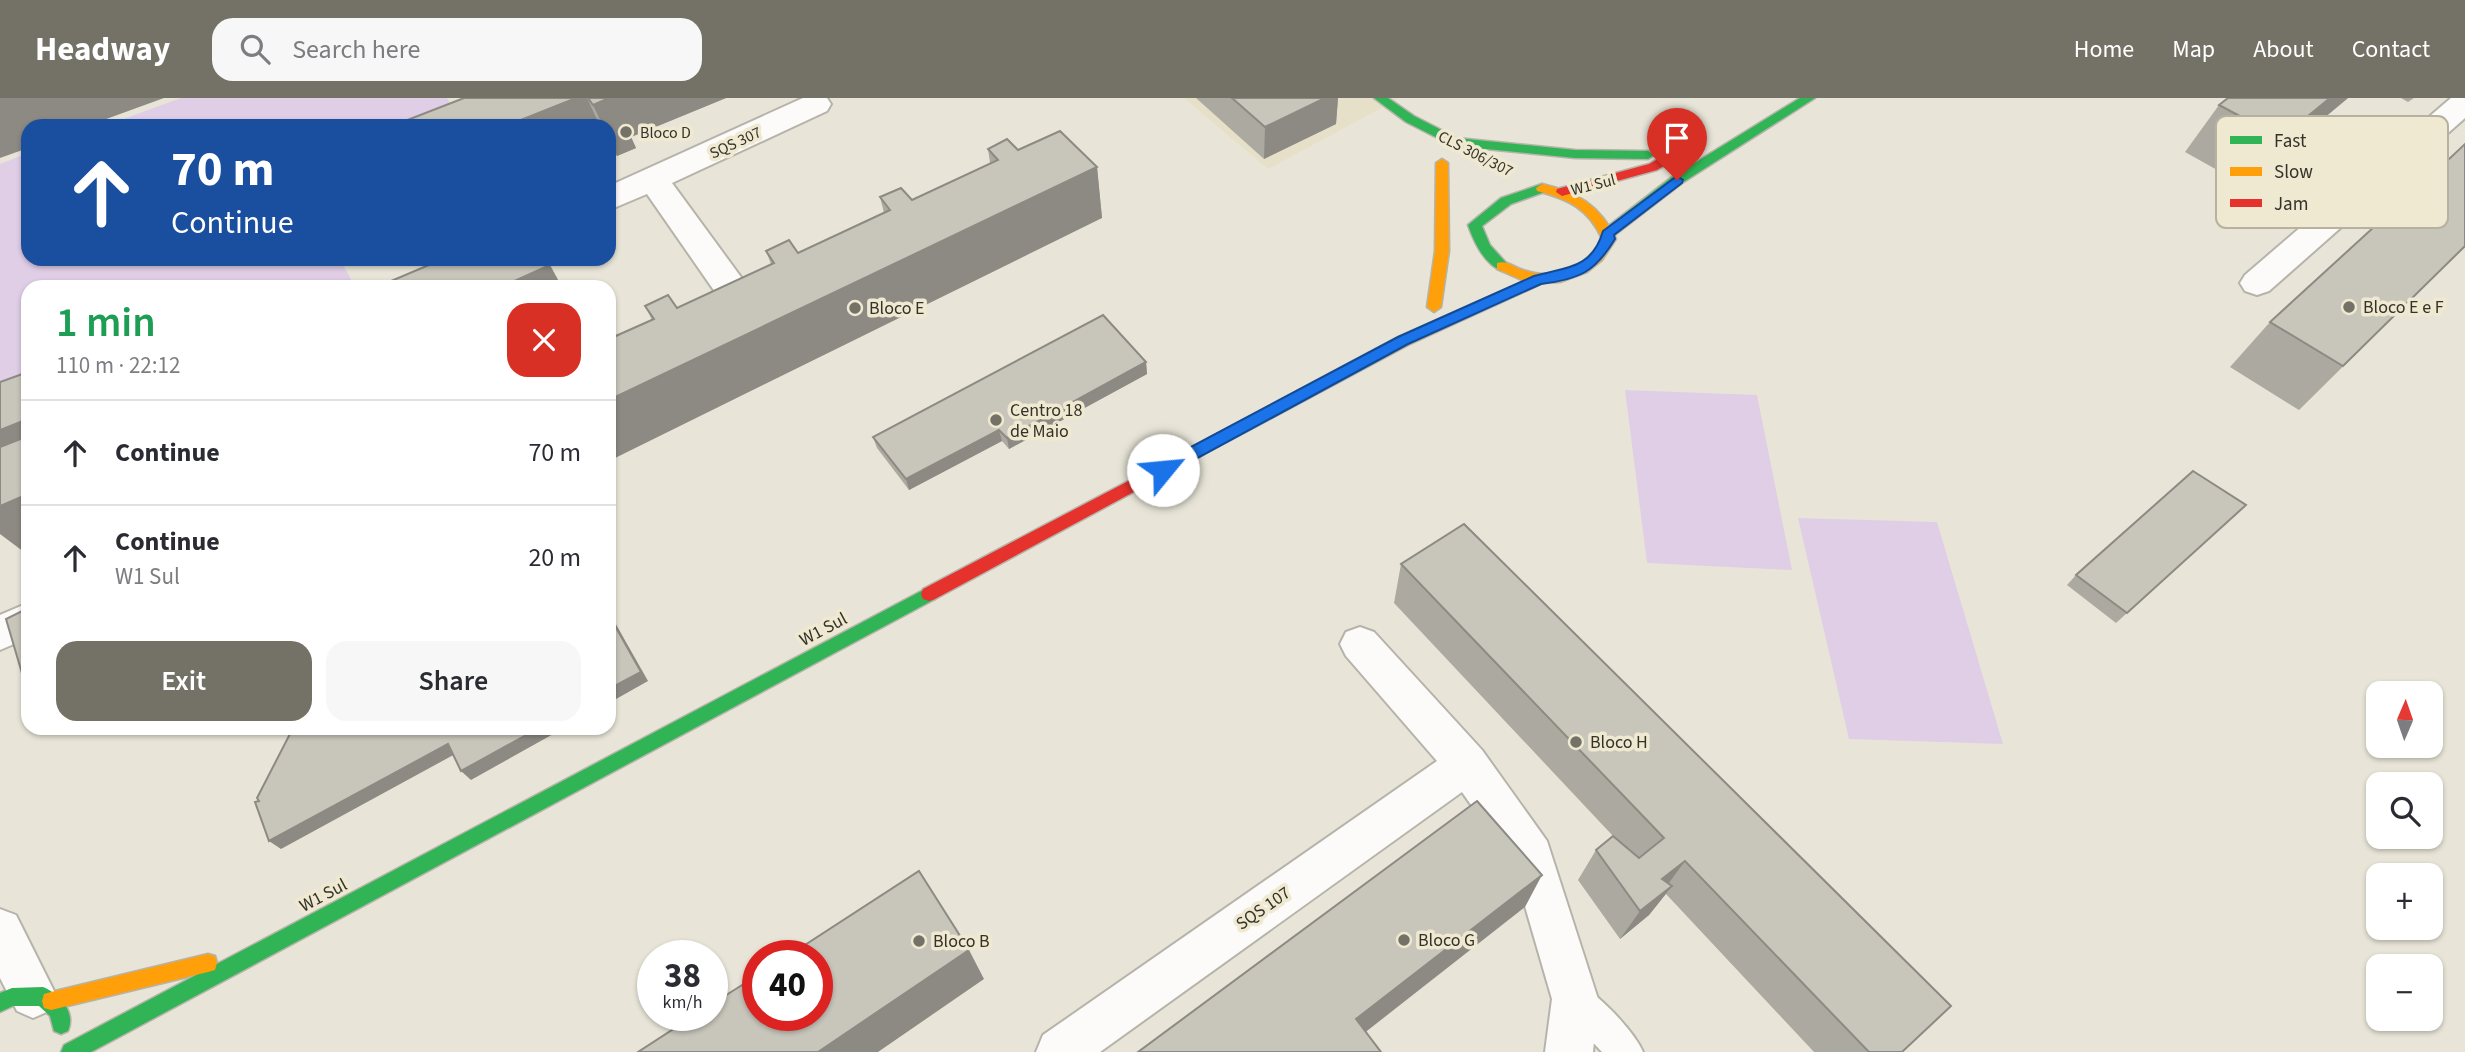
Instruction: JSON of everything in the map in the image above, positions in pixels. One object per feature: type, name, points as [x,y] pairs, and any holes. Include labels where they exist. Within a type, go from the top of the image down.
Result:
[{"type":"street","name":"CLS 306/307","points":[[1380,98],[1410,119],[1498,165]]},
{"type":"street","points":[[1607,234],[1677,180],[1809,98]]},
{"type":"street","points":[[2448,117],[2465,102]]},
{"type":"street","name":"SQS 307","points":[[616,197],[816,104]]},
{"type":"street","name":"CLS 306/307","points":[[1410,119],[1442,163],[1458,194]]},
{"type":"street","name":"W1 Sul","points":[[1562,192],[1653,167],[1671,154],[1706,136]]},
{"type":"street","points":[[1454,142],[1609,157],[1671,154]]},
{"type":"street","points":[[1434,307],[1442,251],[1442,163]]},
{"type":"street","name":"CLS 306/307","points":[[1520,176],[1542,188]]},
{"type":"street","points":[[653,180],[733,293]]},
{"type":"street","points":[[1542,188],[1580,199],[1595,210],[1605,224],[1607,234],[1609,239],[1593,263],[1560,277],[1538,279],[1517,275],[1499,265],[1484,253],[1473,233],[1494,207],[1509,197],[1542,188]]},
{"type":"street","points":[[2257,284],[2321,228]]},
{"type":"street","name":"W1 Sul","points":[[1403,341],[1434,307],[1456,274]]},
{"type":"street","name":"W1 Sul","points":[[71,1052],[1403,341],[1538,279]]},
{"type":"street","points":[[0,633],[21,623]]},
{"type":"street","points":[[1360,644],[1467,764],[1532,856],[1575,999],[1569,1052]]},
{"type":"street","name":"SQS 107","points":[[1060,1052],[1467,764]]},
{"type":"street","points":[[0,931],[28,999],[59,1011],[59,1039]]},
{"type":"street","name":"W1 Sul","points":[[28,999],[261,950]]},
{"type":"lane","points":[[1575,999],[1626,1052]]},
{"type":"shaded area","points":[[181,98],[447,98],[462,119],[123,119]]},
{"type":"shaded area","points":[[1184,98],[1400,98],[1268,169]]},
{"type":"shaded area","points":[[21,156],[21,266],[344,266],[351,280],[21,280],[21,484],[0,493],[0,164]]},
{"type":"shaded area","points":[[1625,390],[1757,395],[1792,570],[1647,563]]},
{"type":"shaded area","points":[[1798,518],[1937,522],[2003,744],[1849,739]]},
{"type":"building","points":[[464,98],[576,98],[524,119],[410,119]]},
{"type":"building","points":[[588,98],[609,98],[593,105]]},
{"type":"building","points":[[1232,98],[1325,98],[1265,127]]},
{"type":"building","points":[[2228,98],[2330,98],[2308,116],[2240,116],[2219,105]]},
{"type":"building","points":[[1060,131],[1097,167],[616,397],[616,336],[654,319],[645,306],[668,295],[677,308],[774,263],[766,251],[789,240],[798,253],[890,210],[880,197],[901,188],[912,200],[998,160],[988,149],[1007,139],[1018,150]]},
{"type":"building","name":"Bloco E e F","points":[[2465,144],[2465,246],[2343,366],[2270,322],[2373,228],[2448,228],[2448,160]]},
{"type":"building","points":[[426,266],[548,266],[517,280],[394,280]]},
{"type":"building","name":"Centro 18 de Maio","points":[[1103,315],[1146,362],[1007,438],[999,430],[906,479],[873,437]]},
{"type":"building","points":[[21,374],[21,422],[0,430],[0,382]]},
{"type":"building","points":[[21,439],[21,497],[0,506],[0,447]]},
{"type":"building","points":[[2193,471],[2246,505],[2127,613],[2076,575]]},
{"type":"building","points":[[1464,524],[1951,1006],[1902,1052],[1869,1052],[1685,861],[1662,879],[1672,886],[1640,911],[1596,850],[1613,836],[1639,858],[1664,838],[1401,564]]},
{"type":"building","points":[[21,612],[21,670],[6,619]]},
{"type":"building","points":[[616,627],[641,672],[616,685]]},
{"type":"building","points":[[289,735],[526,735],[461,771],[448,744],[269,841],[255,802],[259,801],[257,798]]},
{"type":"building","name":"Bloco G","points":[[1477,801],[1542,875],[1356,1019],[1381,1052],[1138,1052]]},
{"type":"building","points":[[919,871],[969,950],[818,1052],[638,1052],[670,1031],[728,1031],[728,994],[742,985],[742,1031],[833,1031],[833,940],[813,940]]},
{"type":"traffic: fast","points":[[1380,98],[1410,119],[1475,153]]},
{"type":"traffic: fast","points":[[1607,234],[1677,180],[1809,98]]},
{"type":"traffic: fast","points":[[1454,142],[1575,154],[1648,155]]},
{"type":"traffic: fast","points":[[1502,266],[1485,248],[1475,225],[1506,201],[1542,188]]},
{"type":"traffic: fast","points":[[71,1052],[929,594]]},
{"type":"traffic: fast","points":[[0,1003],[12,997],[43,996],[59,1011],[61,1024]]},
{"type":"traffic: slow","points":[[1434,307],[1442,251],[1442,163]]},
{"type":"traffic: slow","points":[[1502,266],[1524,276],[1536,278],[1548,279],[1572,274],[1593,262],[1609,239],[1591,210],[1565,194],[1542,188]]},
{"type":"traffic: slow","points":[[1214,442],[1403,341],[1538,280]]},
{"type":"traffic: slow","points":[[51,1001],[208,963]]},
{"type":"traffic: jam","points":[[1562,192],[1653,167],[1693,143]]},
{"type":"traffic: jam","points":[[929,594],[1214,442]]},
{"type":"place","name":"Bloco D","points":[[626,132]]},
{"type":"place","name":"Bloco E e F","points":[[2349,307]]},
{"type":"place","name":"Bloco E","points":[[855,308]]},
{"type":"place","name":"Centro 18 de Maio","points":[[996,420]]},
{"type":"place","name":"Bloco H","points":[[1576,742]]},
{"type":"place","name":"Bloco G","points":[[1404,940]]},
{"type":"place","name":"Bloco B","points":[[919,941]]},
{"type":"route","points":[[1163,470],[1403,341],[1538,279],[1560,277],[1593,263],[1609,239],[1607,234],[1677,180]]}]
